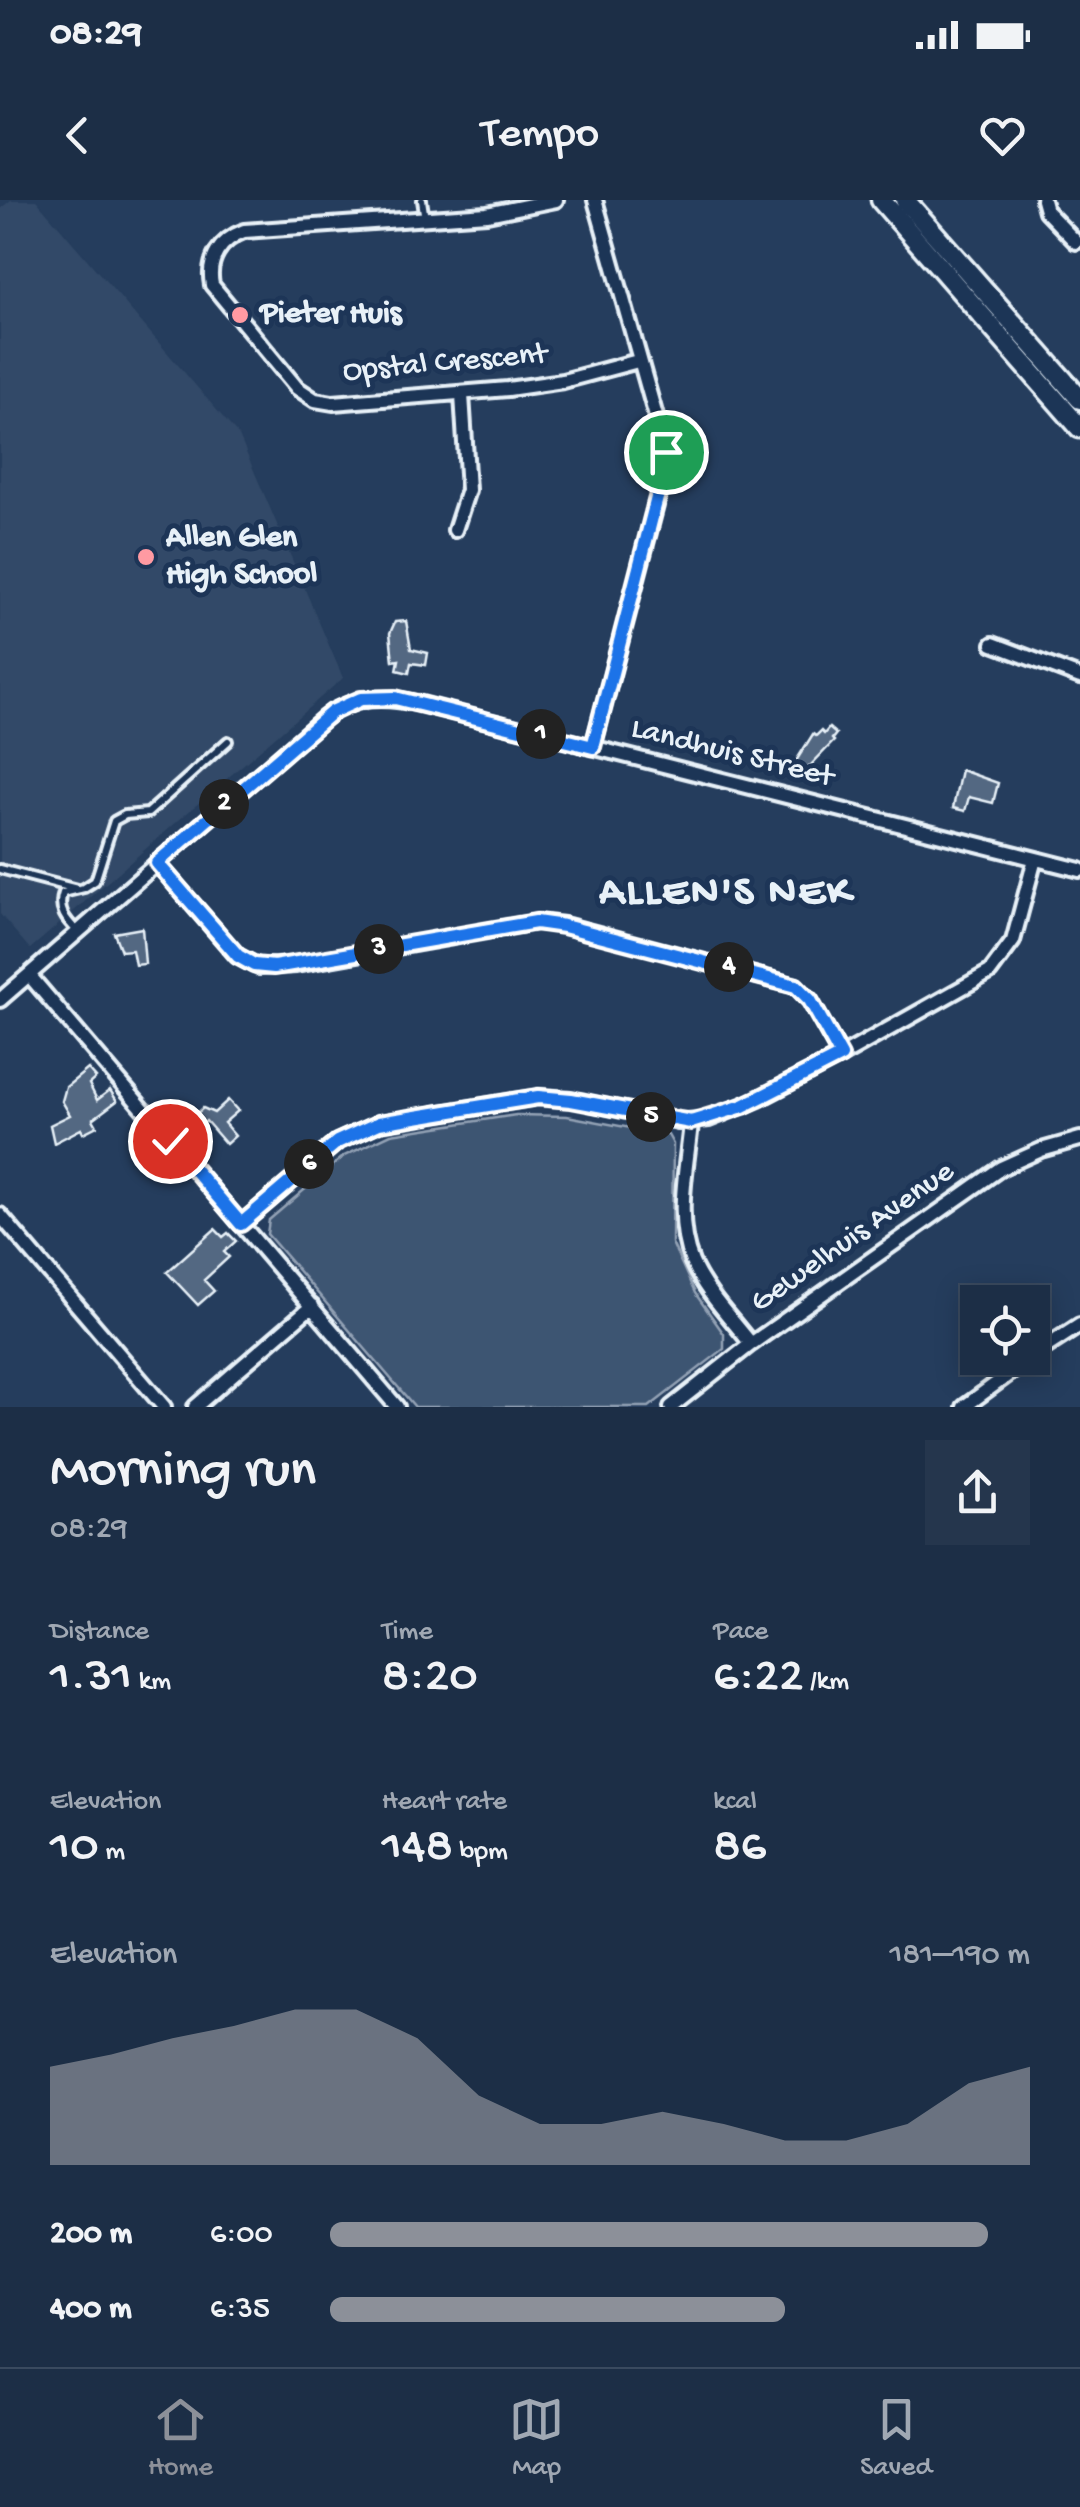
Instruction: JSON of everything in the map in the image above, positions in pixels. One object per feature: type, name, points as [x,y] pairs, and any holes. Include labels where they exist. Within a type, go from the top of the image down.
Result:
[{"type":"main road","points":[[881,200],[1080,428]]},
{"type":"main road","points":[[906,200],[1080,399]]},
{"type":"street","name":"Opstal Crescent","points":[[556,200],[487,214],[244,232],[221,245],[210,272],[212,286],[296,388],[315,400],[333,403],[462,395],[563,381],[638,361]]},
{"type":"street","points":[[593,747],[666,452],[595,200]]},
{"type":"street","points":[[1043,200],[1046,211],[1076,242]]},
{"type":"street","points":[[455,530],[468,490],[462,395]]},
{"type":"street","points":[[993,644],[1080,678]]},
{"type":"street","name":"Landhuis Street","points":[[0,1000],[324,718],[361,699],[395,698],[1080,870]]},
{"type":"street","points":[[241,1224],[337,1142],[391,1120],[538,1097],[691,1122],[743,1106],[990,972],[1014,941],[1035,858]]},
{"type":"street","points":[[157,863],[238,956],[254,965],[296,965],[536,922],[564,926],[796,986],[810,1000],[841,1056]]},
{"type":"street","points":[[29,975],[397,1407]]},
{"type":"street","points":[[691,1122],[683,1207],[685,1240],[698,1274],[751,1344]]},
{"type":"street","name":"Gewelhuis Avenue","points":[[671,1407],[751,1344],[1001,1168],[1041,1150],[1080,1139]]},
{"type":"street","points":[[0,1215],[164,1407]]},
{"type":"street","points":[[195,1407],[312,1306]]},
{"type":"street","points":[[1050,1345],[1080,1326]]},
{"type":"street","points":[[964,1407],[1008,1375]]},
{"type":"lane","points":[[422,200],[424,219]]},
{"type":"lane","points":[[78,932],[64,918],[61,899],[63,893],[95,881],[114,821],[125,815],[148,813],[228,741]]},
{"type":"lane","points":[[0,870],[78,889]]},
{"type":"shaded area","name":"Allen Glen High School","points":[[11,200],[36,200],[239,436],[343,678],[30,949],[0,914],[0,209]]},
{"type":"shaded area","points":[[516,1115],[567,1116],[668,1135],[673,1144],[672,1243],[695,1293],[724,1334],[724,1349],[649,1407],[415,1407],[267,1234],[269,1220],[344,1156],[391,1134]]},
{"type":"building","points":[[406,621],[411,649],[428,653],[426,665],[411,663],[409,673],[397,670],[399,660],[393,661],[390,633],[395,622]]},
{"type":"building","points":[[829,728],[836,734],[834,741],[806,770],[796,761],[813,734],[824,734]]},
{"type":"building","points":[[961,770],[998,783],[993,803],[969,797],[965,811],[953,808]]},
{"type":"building","points":[[142,928],[145,964],[135,965],[132,950],[121,951],[114,933]]},
{"type":"building","points":[[88,1069],[96,1078],[89,1084],[97,1100],[110,1090],[117,1101],[93,1119],[97,1126],[83,1133],[81,1129],[54,1143],[50,1125],[70,1115],[62,1101],[66,1087]]},
{"type":"building","points":[[228,1100],[238,1111],[224,1123],[235,1136],[226,1144],[206,1121],[202,1125],[194,1116],[203,1108],[214,1113]]},
{"type":"building","points":[[215,1229],[236,1241],[224,1252],[229,1257],[204,1280],[214,1291],[198,1305],[167,1272]]},
{"type":"place","name":"Pieter Huis","points":[[240,315]]},
{"type":"place","name":"Allen Glen High School","points":[[146,557]]},
{"type":"district","name":"ALLEN'S NEK","points":[[726,894]]},
{"type":"route","points":[[170,1141],[241,1224],[337,1142],[379,1123],[538,1097],[691,1122],[759,1099],[841,1056],[810,1000],[796,986],[564,926],[536,922],[296,965],[254,965],[238,956],[157,863],[324,718],[361,699],[395,698],[593,747],[666,452]]}]
